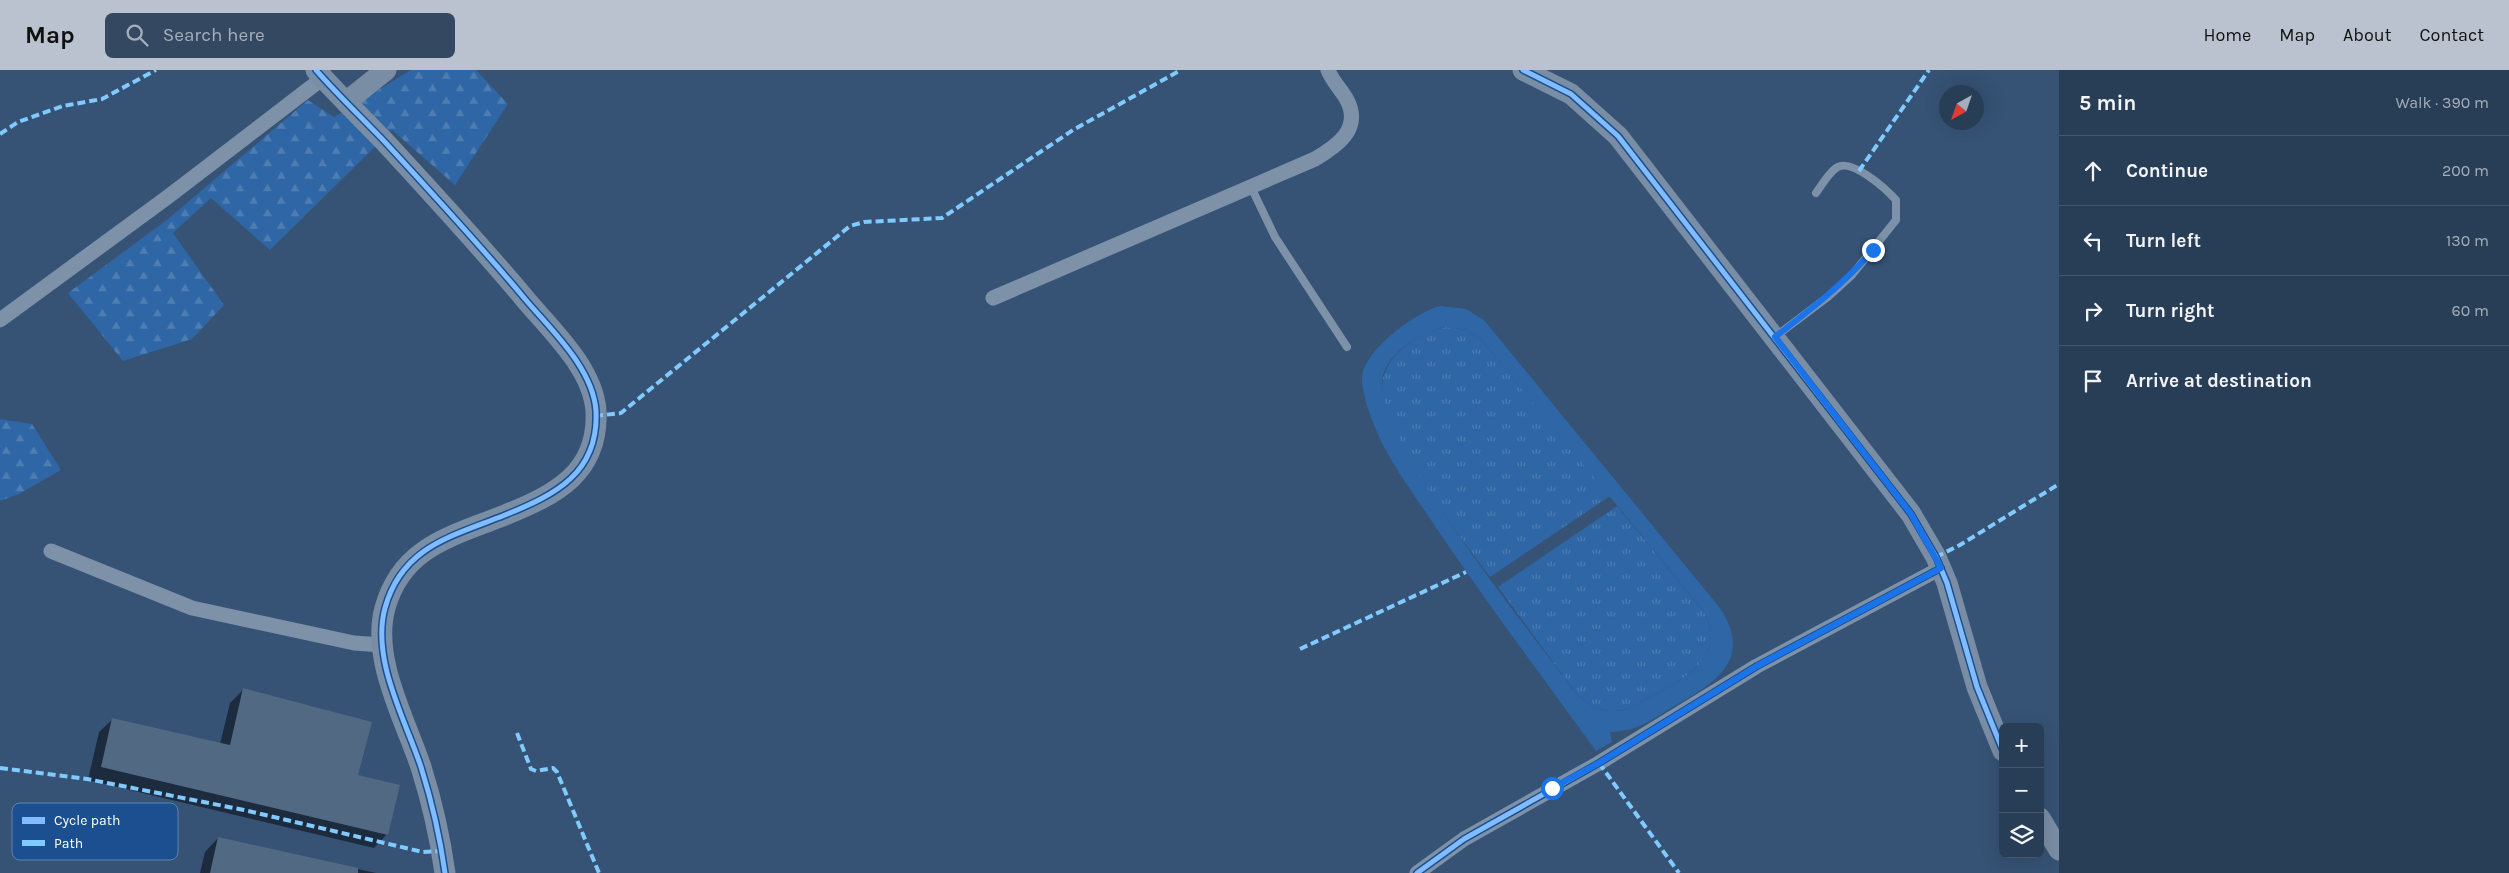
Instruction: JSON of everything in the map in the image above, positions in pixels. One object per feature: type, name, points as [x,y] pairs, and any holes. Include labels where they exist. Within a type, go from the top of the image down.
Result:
[{"type":"street","points":[[346,102],[386,70]]},
{"type":"street","points":[[994,298],[1315,159],[1336,147],[1345,137],[1351,122],[1351,113],[1347,100],[1328,70]]},
{"type":"street","points":[[1523,70],[1571,94],[1618,136],[1911,514],[1941,568],[1957,612],[1978,687],[1999,741]]},
{"type":"street","points":[[0,320],[170,196],[319,74],[477,242],[548,327],[578,365],[593,394],[596,411],[593,439],[580,470],[563,488],[536,503],[426,548],[405,567],[391,592],[385,609],[382,645],[386,667],[422,769],[438,830],[445,873]]},
{"type":"street","points":[[51,551],[192,608],[354,643],[382,645]]},
{"type":"street","points":[[1416,873],[1464,839],[1599,763],[1757,666],[1941,568]]},
{"type":"street","points":[[2044,825],[2059,850]]},
{"type":"lane","points":[[1775,337],[1829,296],[1852,275],[1896,220],[1896,200],[1883,186],[1860,171],[1845,166],[1836,168],[1816,193]]},
{"type":"lane","points":[[1251,187],[1274,238],[1347,347]]},
{"type":"green space","points":[[411,70],[476,70],[508,104],[455,185],[392,130],[270,250],[211,198],[173,233],[224,305],[192,339],[123,361],[68,293],[168,219],[308,100],[334,117]]},
{"type":"green space","points":[[1440,306],[1466,309],[1484,320],[1720,608],[1729,626],[1733,642],[1731,656],[1725,668],[1715,679],[1703,689],[1643,724],[1629,730],[1610,732],[1612,742],[1596,751],[1497,615],[1404,481],[1381,442],[1366,404],[1362,377],[1365,366],[1372,355],[1381,344],[1405,324]],"holes":[[[1446,327],[1467,330],[1481,339],[1704,612],[1710,628],[1711,641],[1707,653],[1700,664],[1679,681],[1631,708],[1621,711],[1599,709],[1589,704],[1575,692],[1460,538],[1429,491],[1403,446],[1386,408],[1382,380],[1385,370],[1397,353],[1416,339],[1436,330]]]},
{"type":"green space","points":[[1446,327],[1467,330],[1481,339],[1610,496],[1490,577],[1444,514],[1410,462],[1396,436],[1382,393],[1386,369],[1401,349],[1422,335]]},
{"type":"green space","points":[[0,419],[32,424],[61,470],[19,494],[0,501]]},
{"type":"green space","points":[[1617,506],[1704,612],[1710,628],[1711,641],[1707,653],[1700,664],[1679,681],[1631,708],[1621,711],[1610,711],[1594,706],[1575,692],[1498,587]]},
{"type":"building","points":[[243,688],[372,722],[358,775],[400,785],[388,835],[101,767],[112,718],[230,745]]},
{"type":"building","points":[[218,837],[358,868],[358,873],[210,873]]},
{"type":"marked path","points":[[0,134],[18,122],[63,106],[102,99],[156,70]]},
{"type":"marked path","points":[[595,416],[621,413],[850,226],[864,222],[942,218],[1073,130],[1181,70]]},
{"type":"marked path","points":[[1859,171],[1929,70]]},
{"type":"marked path","points":[[1936,557],[1960,545],[2059,484]]},
{"type":"marked path","points":[[1300,649],[1466,572]]},
{"type":"marked path","points":[[517,733],[531,769],[536,771],[553,768],[557,772],[599,873]]},
{"type":"marked path","points":[[1599,763],[1679,873]]},
{"type":"marked path","points":[[0,768],[87,779],[244,810],[423,852],[442,851]]},
{"type":"cycle path","points":[[316,70],[438,200],[569,350],[587,380],[593,395],[596,411],[595,432],[590,451],[582,466],[570,479],[557,490],[541,499],[449,537],[432,546],[404,570],[393,587],[385,608],[382,648],[386,668],[425,780],[438,833],[445,873]]},
{"type":"cycle path","points":[[1523,70],[1571,94],[1618,136],[1911,514],[1936,557],[1947,583],[1977,687],[1999,741]]},
{"type":"cycle path","points":[[1417,873],[1464,839],[1599,763],[1757,666],[1941,568]]},
{"type":"route","points":[[1552,788],[1599,763],[1757,666],[1941,568],[1911,514],[1775,337],[1829,296],[1852,275],[1873,250]]}]
